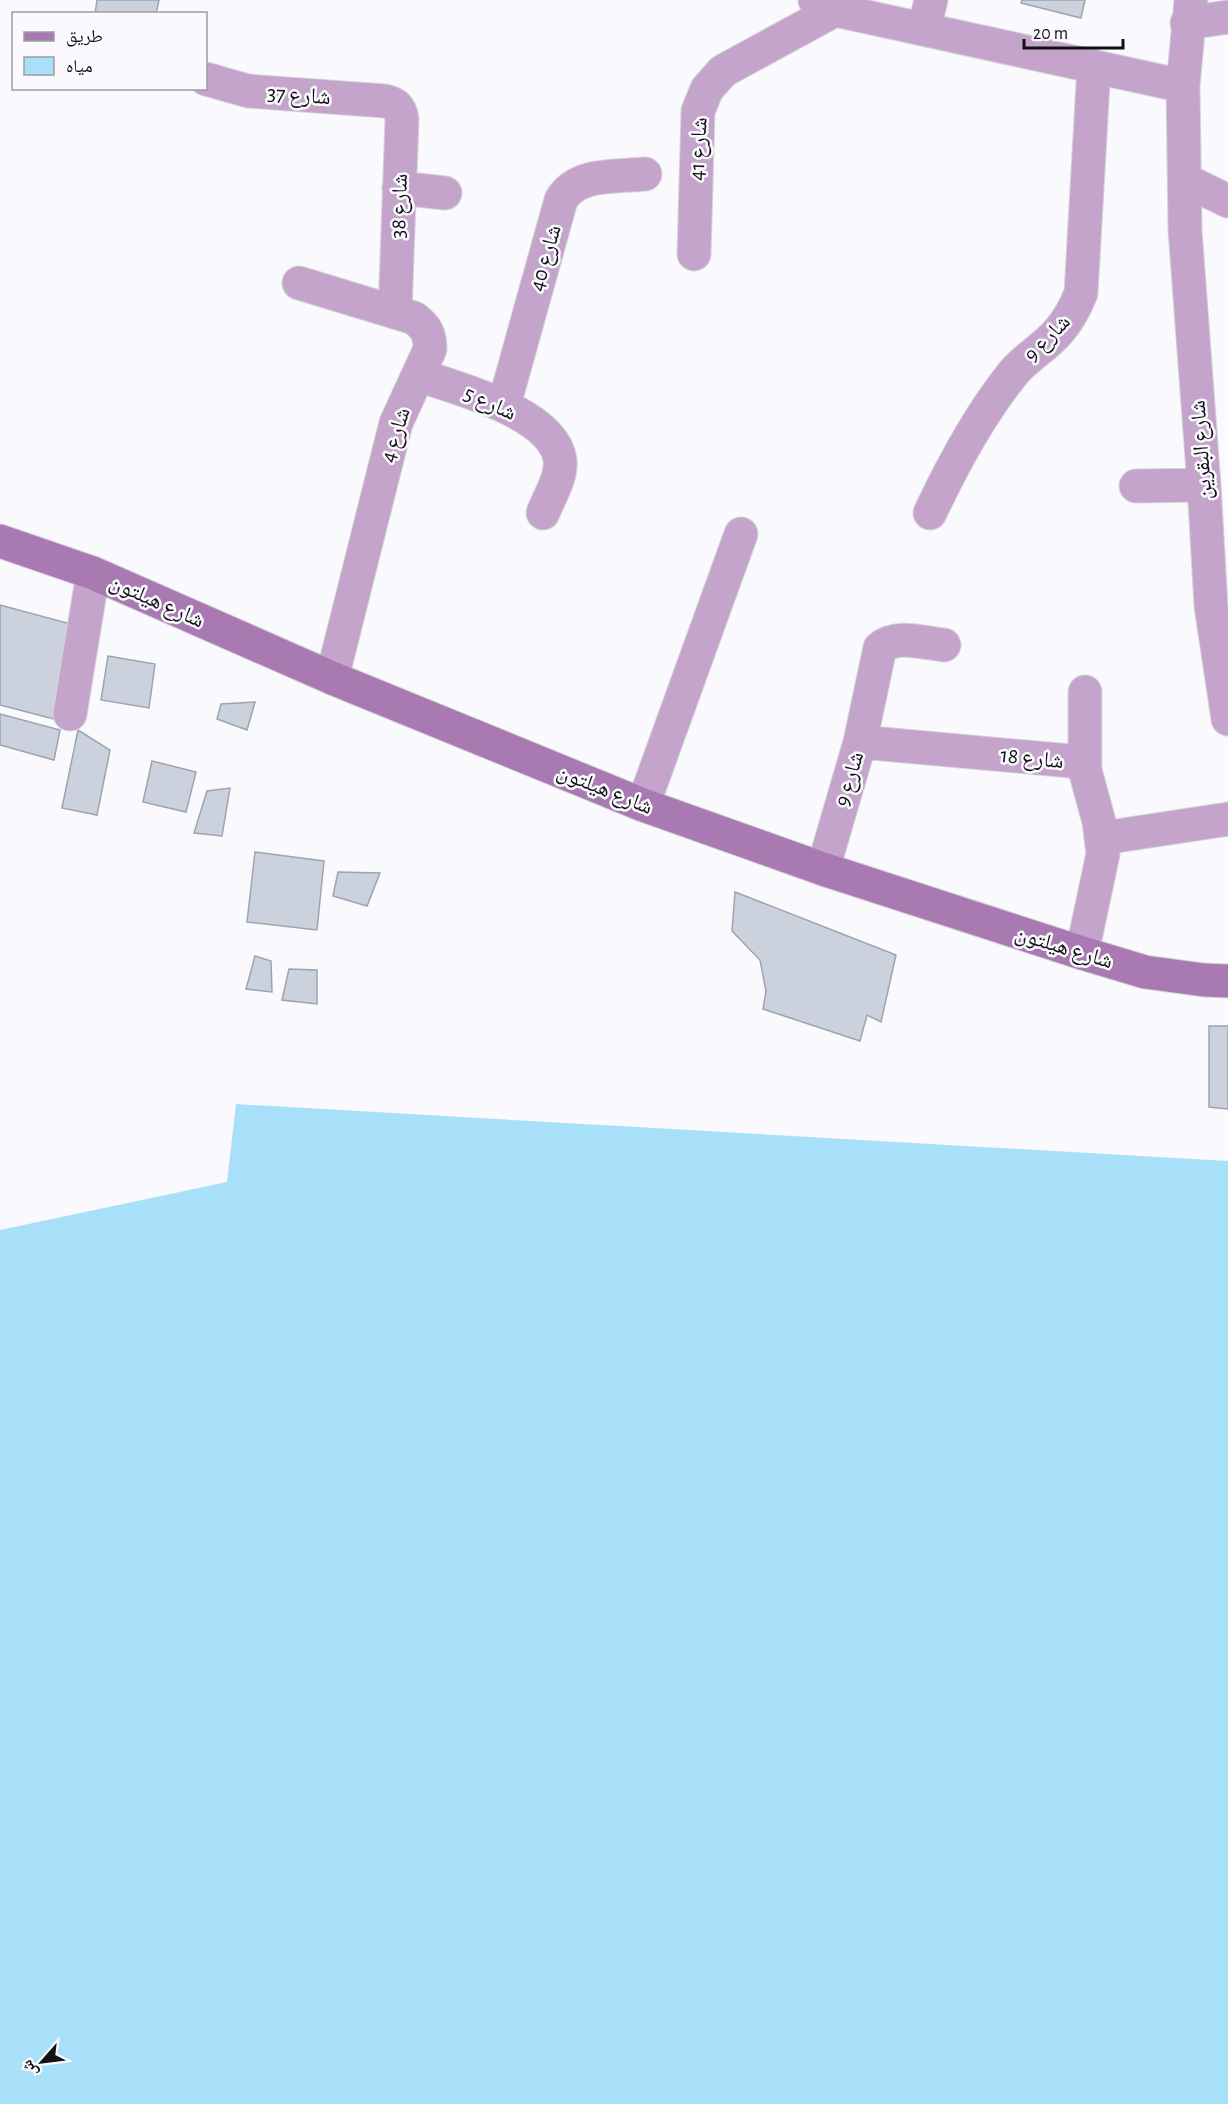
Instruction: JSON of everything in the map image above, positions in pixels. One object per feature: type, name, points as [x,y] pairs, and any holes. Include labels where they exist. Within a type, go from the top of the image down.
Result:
[{"type":"main road","name":"شارع هيلتون","points":[[0,541],[93,573],[332,678],[643,805],[823,869],[1145,972],[1228,981]]},
{"type":"street","points":[[825,5],[928,15],[1094,66],[1183,86]]},
{"type":"street","name":"شارع 41","points":[[694,254],[698,111],[707,89],[723,71],[825,5]]},
{"type":"street","points":[[1189,12],[1228,17]]},
{"type":"street","name":"شارع البقرين","points":[[1189,12],[1183,86],[1185,230],[1211,606],[1228,719]]},
{"type":"street","name":"شارع 9","points":[[930,513],[945,480],[998,393],[1016,370],[1057,334],[1072,314],[1082,293],[1094,66]]},
{"type":"street","name":"شارع 37","points":[[207,80],[248,92],[394,103]]},
{"type":"street","name":"شارع 38","points":[[394,103],[400,109],[402,118],[395,312]]},
{"type":"street","name":"شارع 40","points":[[504,405],[561,200],[567,190],[585,180],[645,174]]},
{"type":"street","points":[[1185,180],[1228,201]]},
{"type":"street","points":[[399,188],[445,194]]},
{"type":"street","name":"شارع 4","points":[[299,283],[414,318],[424,325],[430,337],[430,349],[396,423],[332,678]]},
{"type":"street","name":"شارع 5","points":[[418,375],[504,405],[543,432],[554,444],[560,460],[558,476],[543,513]]},
{"type":"street","points":[[1136,486],[1204,485]]},
{"type":"street","points":[[643,805],[741,534]]},
{"type":"street","points":[[70,714],[93,573]]},
{"type":"street","name":"شارع 9","points":[[823,869],[860,742],[880,648],[894,640],[944,645]]},
{"type":"street","points":[[1085,692],[1085,770]]},
{"type":"street","name":"شارع 18","points":[[860,742],[1071,761],[1079,764],[1085,770],[1103,838],[1103,854],[1082,953]]},
{"type":"street","points":[[1103,838],[1228,819]]},
{"type":"water","points":[[236,1104],[1228,1161],[1228,2104],[0,2104],[0,1230],[227,1182]]},
{"type":"building","points":[[97,0],[159,0],[156,12],[95,12]]},
{"type":"building","points":[[1022,0],[1085,0],[1081,18],[1021,3]]},
{"type":"building","points":[[0,605],[78,626],[54,719],[0,705]]},
{"type":"building","points":[[108,656],[155,664],[149,708],[101,700]]},
{"type":"building","points":[[255,702],[247,730],[217,719],[221,704]]},
{"type":"building","points":[[0,714],[60,730],[54,760],[0,745]]},
{"type":"building","points":[[78,730],[110,750],[97,815],[62,808]]},
{"type":"building","points":[[152,761],[196,772],[186,812],[143,802]]},
{"type":"building","points":[[230,788],[222,836],[194,833],[207,791]]},
{"type":"building","points":[[255,852],[324,861],[317,930],[247,922]]},
{"type":"building","points":[[338,872],[380,873],[367,906],[333,896]]},
{"type":"building","points":[[735,892],[896,955],[881,1022],[867,1015],[860,1041],[763,1009],[766,991],[760,960],[732,931]]},
{"type":"building","points":[[255,956],[271,961],[272,992],[246,989]]},
{"type":"building","points":[[289,969],[317,970],[317,1004],[282,1000]]},
{"type":"building","points":[[1209,1026],[1228,1026],[1228,1109],[1209,1107]]}]
